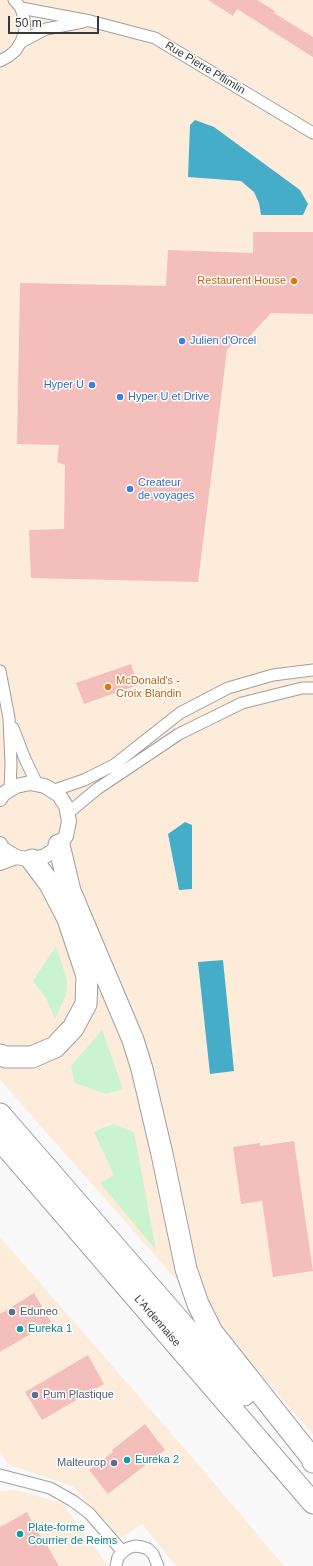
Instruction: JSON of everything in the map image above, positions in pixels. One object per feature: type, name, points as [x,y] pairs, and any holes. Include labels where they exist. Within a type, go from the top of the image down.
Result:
[{"type":"highway","points":[[59,845],[70,891],[133,1040],[142,1069],[162,1154],[186,1269],[198,1304],[212,1332],[313,1462]]},
{"type":"highway","points":[[0,1054],[6,1057],[32,1057],[55,1047],[73,1028],[86,1004],[87,976],[68,919],[50,884],[24,858]]},
{"type":"highway","name":"L'Ardennaise","points":[[0,1114],[313,1474]]},
{"type":"highway","name":"L'Ardennaise","points":[[0,1140],[313,1503]]},
{"type":"street","name":"Rue Pierre Pflimlin","points":[[17,4],[155,38],[313,133]]},
{"type":"street","points":[[0,61],[16,50],[25,31],[24,19],[17,4]]},
{"type":"street","name":"Rue Pierre Pflimlin","points":[[21,42],[46,29],[90,21]]},
{"type":"street","points":[[52,790],[84,780],[114,765],[180,712],[228,688],[273,675],[313,670]]},
{"type":"street","points":[[0,672],[9,718],[11,764],[5,794]]},
{"type":"street","points":[[67,814],[97,789],[179,734],[242,703],[302,688],[313,688]]},
{"type":"street","points":[[9,718],[25,759],[37,784]]},
{"type":"street","points":[[0,863],[24,858],[45,856],[56,849],[66,836],[69,821],[66,806],[59,795],[45,786],[30,783],[16,786],[5,794]]},
{"type":"street","points":[[0,844],[3,849],[24,858]]},
{"type":"street","points":[[0,1475],[50,1488],[73,1501],[89,1513],[122,1552]]},
{"type":"street","points":[[116,1566],[118,1557],[122,1552],[135,1546],[148,1549],[153,1554],[158,1566]]},
{"type":"shaded area","points":[[0,0],[313,0],[313,1434],[0,1080]]},
{"type":"shaded area","points":[[0,1237],[204,1471],[284,1566],[176,1566],[142,1524],[120,1538],[72,1486],[7,1464],[0,1451]]},
{"type":"shaded area","points":[[16,1490],[62,1503],[108,1566],[0,1566],[0,1491]]},
{"type":"green space","points":[[56,946],[67,980],[66,995],[55,1019],[46,998],[33,981]]},
{"type":"green space","points":[[102,1030],[123,1089],[106,1094],[75,1083],[71,1066]]},
{"type":"green space","points":[[113,1124],[134,1132],[156,1250],[100,1183],[114,1175],[94,1132]]},
{"type":"water","points":[[195,120],[214,127],[300,190],[308,204],[303,215],[261,215],[259,203],[254,192],[241,181],[188,177],[190,125]]},
{"type":"water","points":[[185,822],[192,825],[192,889],[179,890],[168,834]]},
{"type":"water","points":[[223,960],[234,1071],[210,1074],[198,962]]},
{"type":"building","points":[[208,0],[257,0],[275,11],[274,13],[313,37],[313,57],[237,9],[233,16]]},
{"type":"building","name":"Hyper U et Drive","points":[[253,232],[313,232],[313,314],[271,313],[249,337],[237,339],[227,350],[198,582],[31,578],[29,530],[64,529],[65,465],[57,462],[59,445],[17,444],[20,283],[166,286],[168,250],[253,253]]},
{"type":"building","points":[[131,664],[138,685],[84,704],[76,683]]},
{"type":"building","points":[[294,1141],[313,1271],[273,1277],[262,1201],[241,1204],[233,1147],[260,1143],[260,1146]]},
{"type":"building","name":"Eureka 1","points":[[34,1293],[51,1322],[0,1352],[0,1314]]},
{"type":"building","points":[[88,1355],[104,1384],[42,1420],[25,1392]]},
{"type":"building","name":"Eureka 2","points":[[145,1424],[165,1450],[108,1494],[89,1470],[113,1452],[112,1450]]},
{"type":"building","name":"Plate-forme Courrier de Reims","points":[[27,1512],[59,1566],[0,1566],[0,1527]]},
{"type":"place","name":"Restaurent House","points":[[294,281]]},
{"type":"place","name":"Julien d'Orcel","points":[[182,341]]},
{"type":"place","name":"Hyper U","points":[[92,385]]},
{"type":"place","name":"Hyper U et Drive","points":[[120,397]]},
{"type":"place","name":"Createur de voyages","points":[[130,489]]},
{"type":"place","name":"McDonald's - Croix Blandin","points":[[108,687]]},
{"type":"place","name":"Eduneo","points":[[12,1312]]},
{"type":"place","name":"Eureka 1","points":[[20,1329]]},
{"type":"place","name":"Pum Plastique","points":[[35,1395]]},
{"type":"place","name":"Eureka 2","points":[[127,1460]]},
{"type":"place","name":"Malteurop","points":[[114,1463]]},
{"type":"place","name":"Plate-forme Courrier de Reims","points":[[20,1534]]}]
